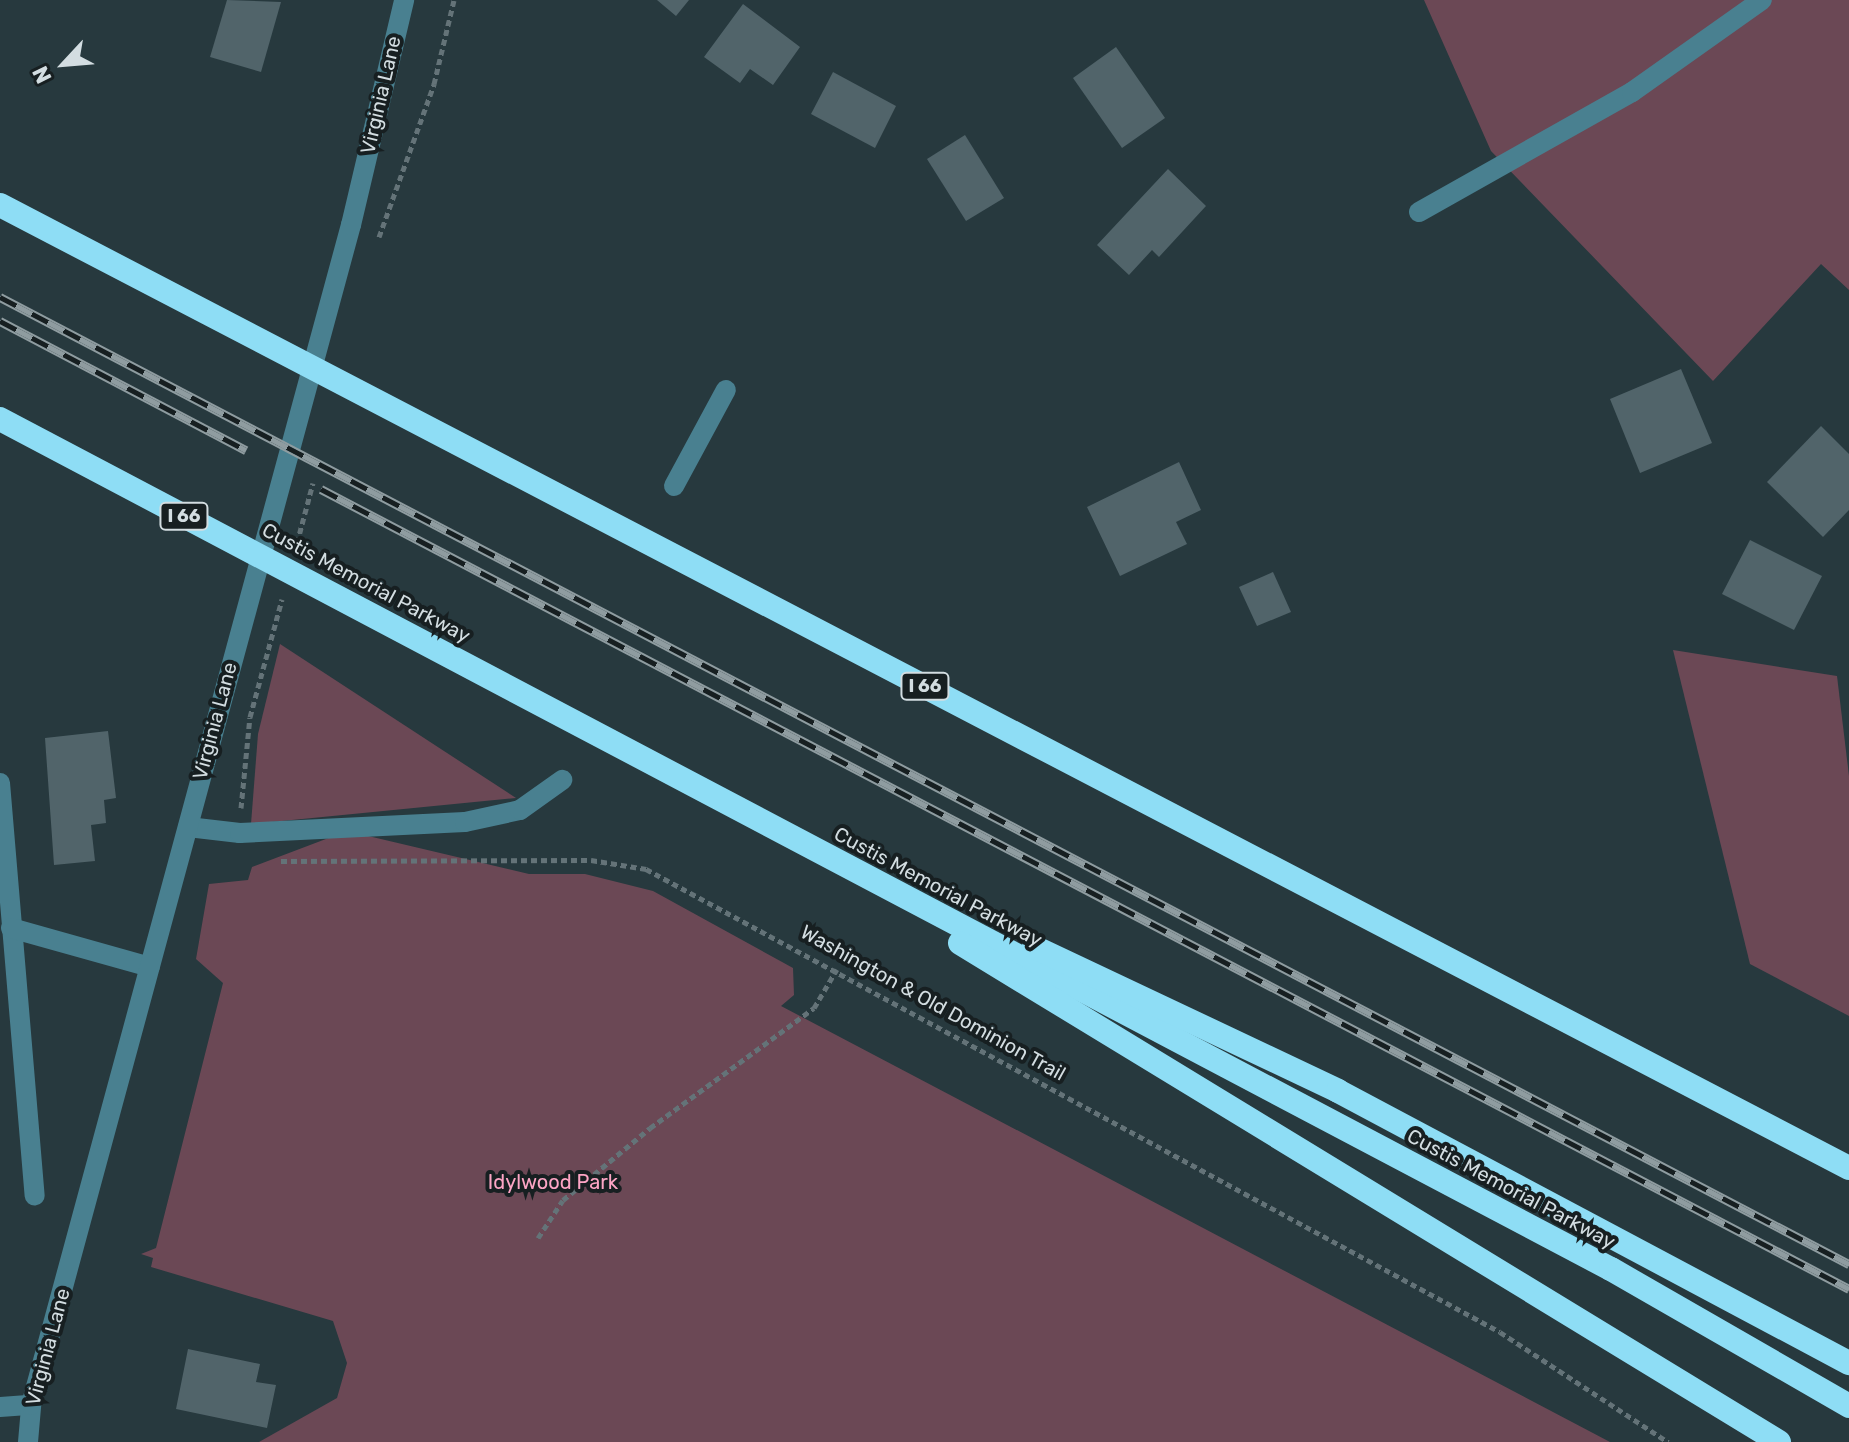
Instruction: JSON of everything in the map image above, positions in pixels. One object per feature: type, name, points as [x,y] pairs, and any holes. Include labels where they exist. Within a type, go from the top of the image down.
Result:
[{"type":"highway","name":"I 66","points":[[0,205],[1849,1168]]},
{"type":"highway","name":"Custis Memorial Parkway","points":[[0,419],[1611,1269],[1849,1406]]},
{"type":"highway","points":[[725,801],[1779,1442]]},
{"type":"highway","points":[[725,801],[1338,1091],[1849,1363]]},
{"type":"highway","points":[[1627,1349],[1747,1442]]},
{"type":"street","name":"Virginia Lane","points":[[28,1442],[31,1405],[351,225],[404,0]]},
{"type":"street","points":[[1419,212],[1632,92],[1762,0]]},
{"type":"street","points":[[674,486],[726,390]]},
{"type":"street","points":[[188,827],[240,833],[465,822],[520,810],[562,780]]},
{"type":"street","points":[[0,783],[35,1196]]},
{"type":"street","points":[[11,928],[150,967]]},
{"type":"street","points":[[0,1407],[31,1405]]},
{"type":"path","points":[[378,240],[434,84],[454,0]]},
{"type":"path","points":[[240,833],[250,717]]},
{"type":"path","name":"Washington & Old Dominion Trail","points":[[240,833],[245,851],[267,860],[591,860],[646,869],[837,969],[1500,1332],[1668,1442]]},
{"type":"path","points":[[538,1238],[563,1200],[650,1128],[814,1008],[837,969]]},
{"type":"green space","points":[[1424,0],[1849,0],[1849,290],[1821,264],[1713,381],[1491,151]]},
{"type":"green space","points":[[280,644],[516,798],[251,824],[258,734]]},
{"type":"green space","points":[[1673,650],[1837,676],[1849,776],[1849,1016],[1750,964]]},
{"type":"green space","name":"Idylwood Park","points":[[347,831],[529,874],[585,874],[653,891],[793,968],[794,995],[781,1006],[1610,1442],[259,1442],[337,1398],[347,1363],[333,1321],[151,1267],[153,1258],[141,1254],[156,1248],[223,983],[196,959],[209,884],[248,880],[252,867]]},
{"type":"building","points":[[227,0],[281,2],[261,72],[210,57]]},
{"type":"building","points":[[657,0],[689,0],[676,16]]},
{"type":"building","points":[[743,4],[800,47],[773,85],[750,69],[740,83],[704,57]]},
{"type":"building","points":[[1116,47],[1165,118],[1122,148],[1073,78]]},
{"type":"building","points":[[833,72],[896,106],[875,148],[811,114]]},
{"type":"building","points":[[965,135],[1004,198],[966,221],[927,159]]},
{"type":"building","points":[[1168,169],[1206,206],[1159,257],[1152,250],[1129,275],[1097,245]]},
{"type":"building","points":[[1681,369],[1712,443],[1640,473],[1610,399]]},
{"type":"building","points":[[1821,426],[1849,454],[1849,510],[1823,537],[1767,482]]},
{"type":"building","points":[[1179,462],[1201,510],[1176,522],[1187,544],[1120,576],[1087,507]]},
{"type":"building","points":[[1750,540],[1822,576],[1794,630],[1722,594]]},
{"type":"building","points":[[1273,572],[1291,612],[1257,626],[1239,587]]},
{"type":"building","points":[[108,731],[116,798],[104,800],[106,823],[91,825],[95,861],[54,865],[45,738]]},
{"type":"building","points":[[188,1349],[260,1364],[256,1382],[276,1385],[267,1428],[176,1409]]},
{"type":"railway","points":[[0,297],[1849,1264]]},
{"type":"railway","points":[[0,321],[246,450]]},
{"type":"railway","points":[[321,489],[1849,1289]]}]
